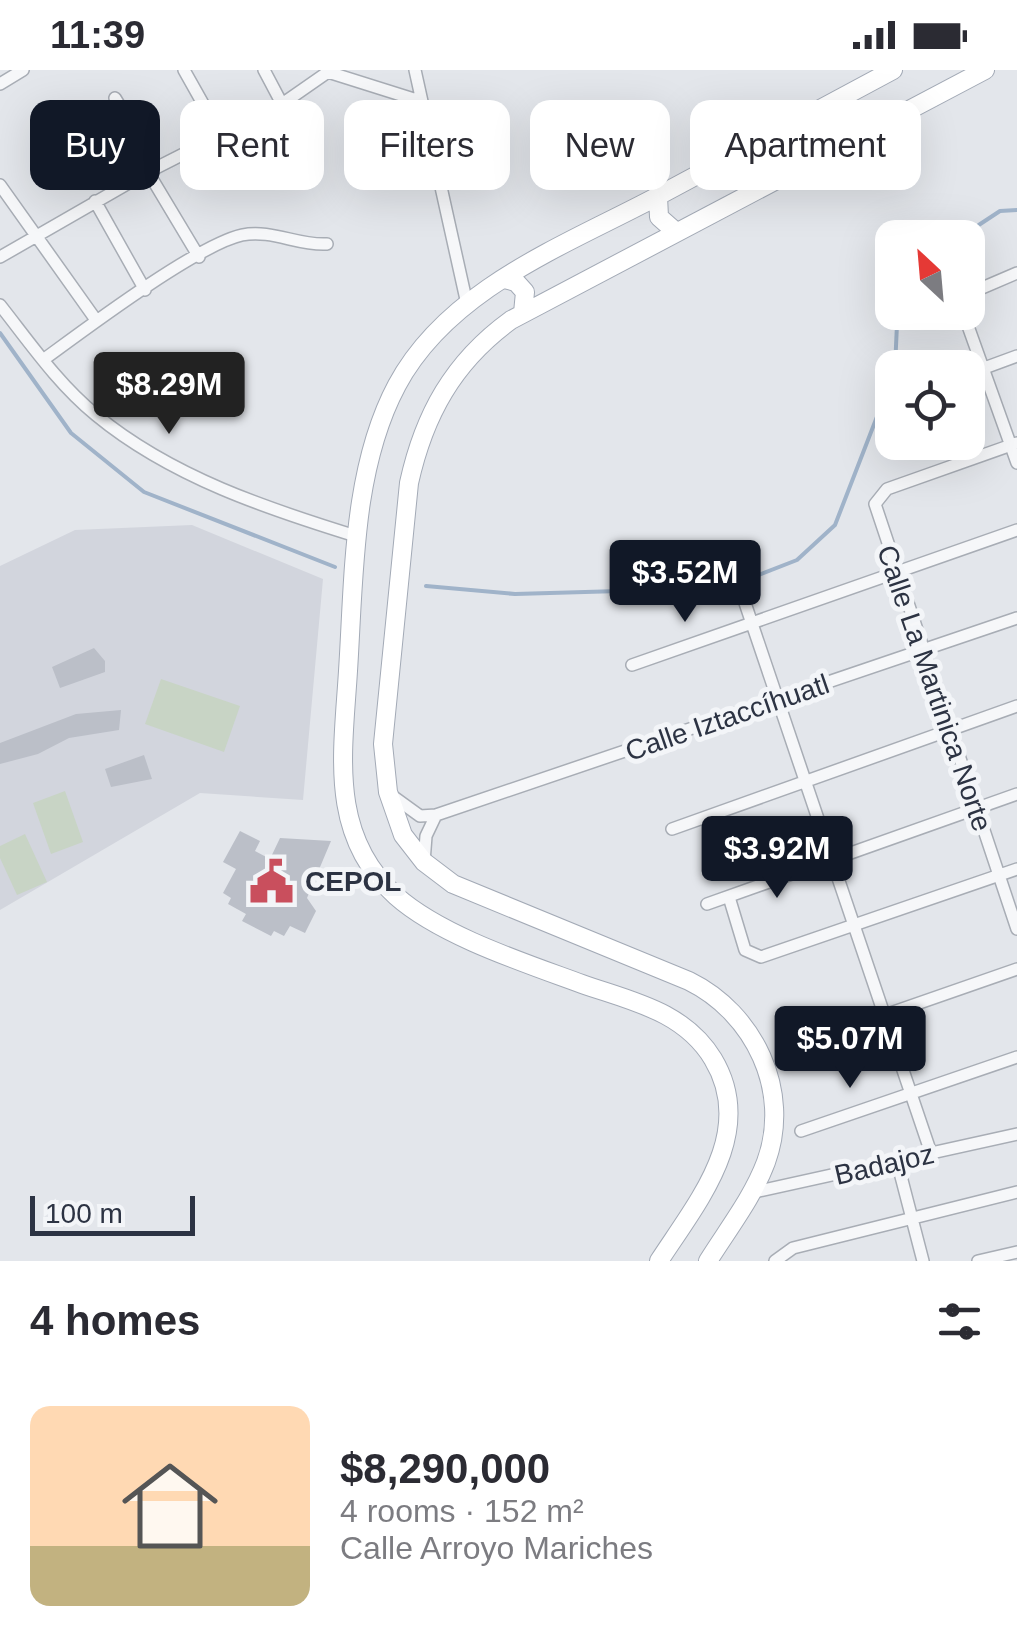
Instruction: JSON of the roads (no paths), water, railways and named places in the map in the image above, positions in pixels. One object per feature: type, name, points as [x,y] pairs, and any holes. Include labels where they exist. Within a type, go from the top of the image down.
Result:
[{"type":"main road","points":[[659,1261],[700,1198],[726,1143],[730,1108],[720,1073],[697,1038],[668,1016],[435,922],[396,896],[365,859],[345,813],[341,779],[360,537],[374,444],[390,401],[421,350],[467,304],[505,279],[892,70]]},
{"type":"main road","points":[[708,1261],[750,1194],[772,1143],[773,1096],[766,1067],[734,1014],[689,981],[479,896],[424,862],[403,835],[388,792],[383,744],[408,483],[416,450],[436,401],[457,369],[482,342],[523,313],[985,70]]},
{"type":"main road","points":[[658,196],[659,218],[676,232]]},
{"type":"main road","points":[[505,279],[516,282],[525,292],[523,313]]},
{"type":"street","points":[[0,84],[22,70]]},
{"type":"street","points":[[184,70],[201,100]]},
{"type":"street","points":[[264,70],[280,100]]},
{"type":"street","points":[[414,70],[420,100]]},
{"type":"street","points":[[288,100],[332,72],[417,100]]},
{"type":"street","points":[[160,184],[199,257]]},
{"type":"street","points":[[0,185],[96,320]]},
{"type":"street","points":[[0,258],[115,190]]},
{"type":"street","points":[[441,190],[467,304]]},
{"type":"street","points":[[95,201],[145,290]]},
{"type":"street","points":[[44,360],[96,320],[199,257],[244,235],[327,244]]},
{"type":"street","points":[[985,287],[1017,274]]},
{"type":"street","points":[[0,305],[44,360],[103,420],[198,478],[256,504],[360,537]]},
{"type":"street","points":[[985,367],[1017,356]]},
{"type":"street","points":[[985,373],[1014,444],[1017,463]]},
{"type":"street","name":"Calle La Martinica Norte","points":[[1014,444],[887,489],[875,504],[1017,930]]},
{"type":"street","points":[[632,665],[1017,530]]},
{"type":"street","points":[[744,600],[931,1153]]},
{"type":"street","name":"Calle Iztaccíhuatl","points":[[436,815],[1017,618]]},
{"type":"street","points":[[672,829],[1017,706]]},
{"type":"street","points":[[388,792],[420,816],[436,815],[426,836],[424,862]]},
{"type":"street","points":[[707,904],[1017,794]]},
{"type":"street","points":[[729,897],[746,950],[761,958],[1017,869]]},
{"type":"street","points":[[787,1049],[1017,969]]},
{"type":"street","points":[[801,1130],[1017,1057]]},
{"type":"street","name":"Badajoz","points":[[750,1194],[1017,1134]]},
{"type":"street","points":[[897,1161],[923,1261]]},
{"type":"street","points":[[775,1261],[793,1248],[1017,1192]]},
{"type":"street","points":[[978,1261],[1017,1252]]},
{"type":"waterway","points":[[985,221],[1000,211],[1017,210]]},
{"type":"waterway","points":[[896,350],[897,330]]},
{"type":"waterway","points":[[0,333],[71,433],[144,492],[335,567]]},
{"type":"waterway","points":[[426,586],[515,594],[725,588],[797,560],[835,525],[875,422]]},
{"type":"place","name":"CEPOL","points":[[272,881]]}]
